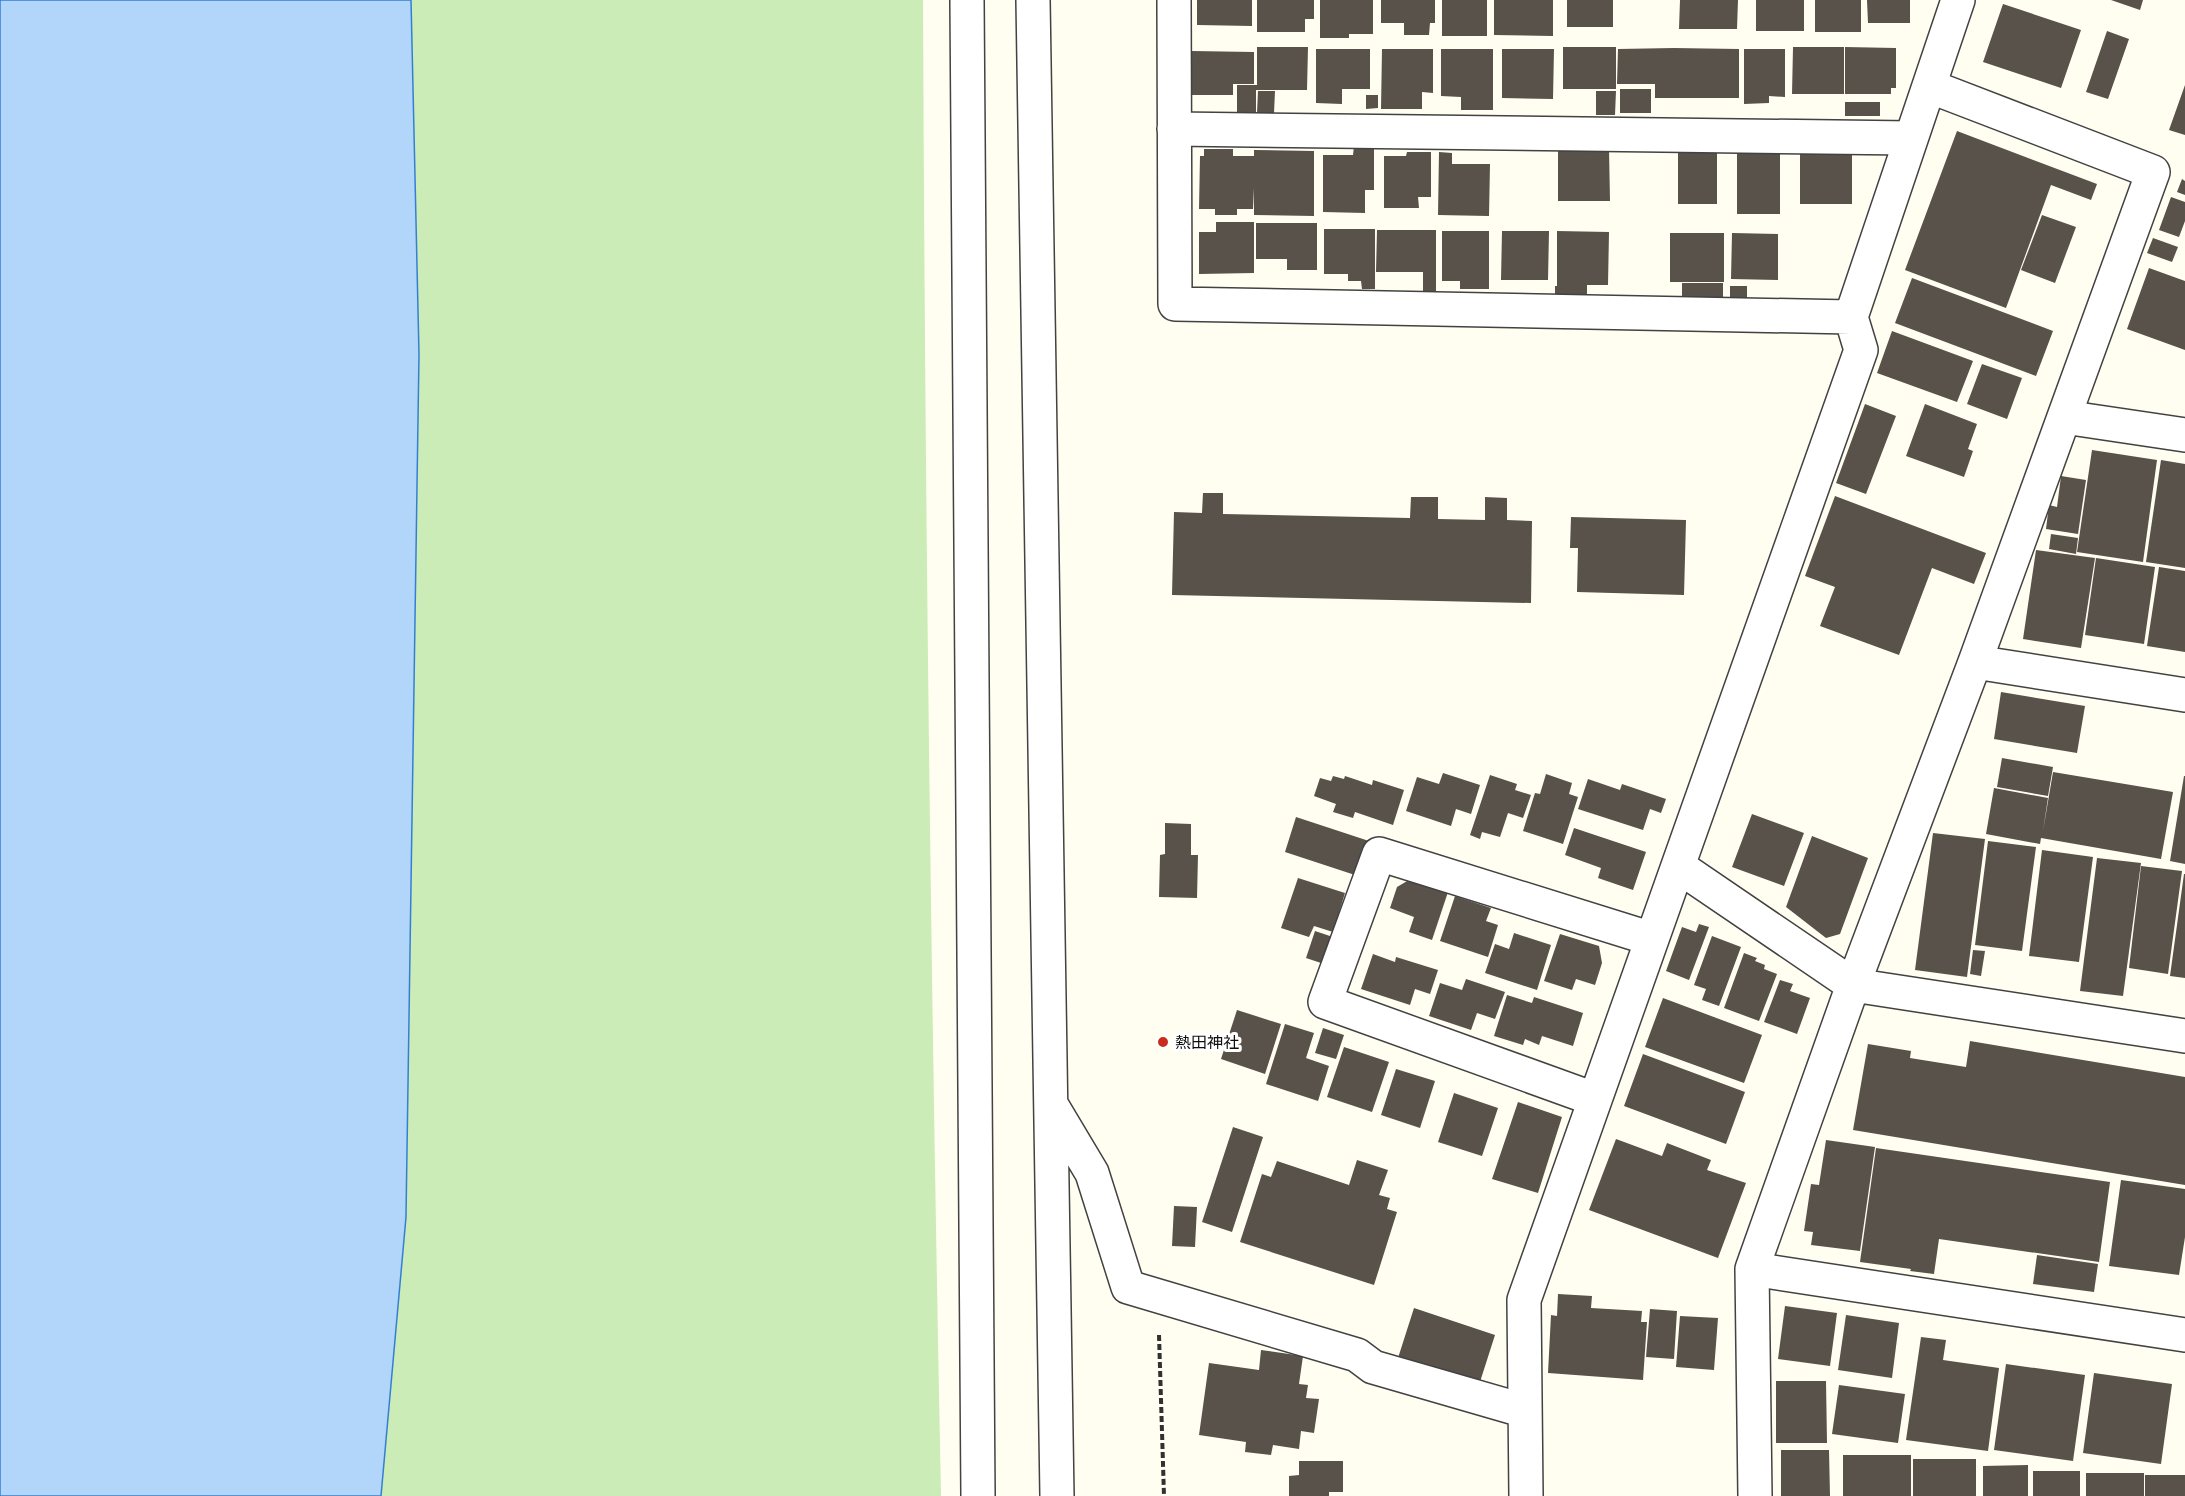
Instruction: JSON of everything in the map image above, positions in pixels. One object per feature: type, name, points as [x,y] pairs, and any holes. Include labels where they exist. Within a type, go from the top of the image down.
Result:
[{"type":"street","points":[[967,0],[978,1496]]},
{"type":"street","points":[[1033,0],[1058,1496]]},
{"type":"street","points":[[1174,0],[1175,304],[1851,317]]},
{"type":"street","points":[[1526,1496],[1524,1299],[1861,350],[1851,317],[1958,0]]},
{"type":"street","points":[[1755,1496],[1752,1269],[1853,985],[1975,662],[2153,172],[1929,86]]},
{"type":"street","points":[[1174,129],[1911,138]]},
{"type":"street","points":[[2064,417],[2185,435]]},
{"type":"street","points":[[1975,662],[2185,695]]},
{"type":"street","points":[[1594,1099],[1325,1002],[1379,854],[1652,939]]},
{"type":"street","points":[[1678,866],[1853,985],[2185,1036]]},
{"type":"street","points":[[1051,1104],[1092,1173],[1128,1287],[1357,1355],[1373,1367],[1525,1411]]},
{"type":"street","points":[[1752,1269],[2185,1335]]},
{"type":"path","points":[[1158,1295],[1164,1496]]},
{"type":"green space","points":[[411,0],[923,0],[929,748],[941,1496],[381,1496],[406,1217],[419,354]]},
{"type":"water","points":[[0,0],[411,0],[419,354],[406,1217],[381,1496],[0,1496]]},
{"type":"building","points":[[1197,0],[1252,0],[1252,26],[1197,25]]},
{"type":"building","points":[[1257,0],[1314,0],[1314,19],[1305,19],[1305,32],[1257,32]]},
{"type":"building","points":[[1320,0],[1373,0],[1373,34],[1349,34],[1349,38],[1320,38]]},
{"type":"building","points":[[1381,0],[1435,0],[1435,23],[1430,23],[1429,35],[1404,35],[1404,23],[1381,23]]},
{"type":"building","points":[[1442,0],[1487,0],[1487,36],[1442,36]]},
{"type":"building","points":[[1494,0],[1553,0],[1553,36],[1494,35]]},
{"type":"building","points":[[1567,0],[1613,0],[1613,27],[1567,27]]},
{"type":"building","points":[[1680,0],[1738,0],[1737,29],[1679,29]]},
{"type":"building","points":[[1756,0],[1804,0],[1804,31],[1756,31]]},
{"type":"building","points":[[1815,0],[1861,0],[1861,32],[1815,32]]},
{"type":"building","points":[[1867,0],[1910,0],[1910,23],[1868,23]]},
{"type":"building","points":[[2111,0],[2143,0],[2140,10]]},
{"type":"building","points":[[2003,4],[2081,30],[2061,88],[1983,62]]},
{"type":"building","points":[[2107,31],[2129,39],[2108,99],[2086,92]]},
{"type":"building","points":[[1257,47],[1308,47],[1307,90],[1256,90],[1256,113],[1237,113],[1237,85],[1257,85]]},
{"type":"building","points":[[1563,47],[1616,47],[1616,89],[1563,89]]},
{"type":"building","points":[[1793,47],[1844,47],[1844,94],[1792,94]]},
{"type":"building","points":[[1845,47],[1896,48],[1896,88],[1891,88],[1891,94],[1845,94]]},
{"type":"building","points":[[1316,49],[1370,49],[1370,89],[1342,89],[1342,104],[1316,103]]},
{"type":"building","points":[[1382,49],[1433,49],[1433,93],[1422,92],[1422,109],[1381,109]]},
{"type":"building","points":[[1441,49],[1493,49],[1493,110],[1461,110],[1461,97],[1441,96]]},
{"type":"building","points":[[1502,49],[1554,49],[1553,99],[1502,98]]},
{"type":"building","points":[[1618,49],[1739,49],[1739,98],[1655,98],[1655,84],[1617,84]]},
{"type":"building","points":[[1744,49],[1785,49],[1785,97],[1769,96],[1769,103],[1744,104]]},
{"type":"building","points":[[1192,51],[1254,52],[1254,84],[1233,84],[1233,95],[1192,95]]},
{"type":"building","points":[[2185,85],[2185,135],[2169,130]]},
{"type":"building","points":[[1620,89],[1651,89],[1651,113],[1620,113]]},
{"type":"building","points":[[1258,91],[1275,91],[1274,113],[1257,113]]},
{"type":"building","points":[[1596,91],[1616,91],[1615,115],[1596,115]]},
{"type":"building","points":[[1366,95],[1378,95],[1378,108],[1366,109]]},
{"type":"building","points":[[1845,102],[1880,102],[1880,116],[1845,116]]},
{"type":"building","points":[[1957,131],[2097,184],[2091,200],[2051,185],[2006,308],[1905,270]]},
{"type":"building","points":[[1354,146],[1374,146],[1374,190],[1365,190],[1365,213],[1323,212],[1323,155],[1353,155]]},
{"type":"building","points":[[1204,149],[1233,149],[1233,156],[1254,156],[1254,150],[1314,151],[1314,216],[1254,215],[1254,188],[1253,209],[1237,209],[1237,215],[1215,215],[1215,209],[1199,209],[1200,156],[1204,156]]},
{"type":"building","points":[[1558,149],[1609,149],[1610,201],[1558,201]]},
{"type":"building","points":[[1737,150],[1780,150],[1780,214],[1737,214]]},
{"type":"building","points":[[1800,151],[1852,152],[1852,204],[1800,204]]},
{"type":"building","points":[[1407,152],[1431,152],[1431,197],[1418,197],[1419,208],[1384,208],[1384,156],[1406,156]]},
{"type":"building","points":[[1439,152],[1452,153],[1452,164],[1490,164],[1489,216],[1438,215]]},
{"type":"building","points":[[1678,153],[1717,153],[1717,204],[1678,204]]},
{"type":"building","points":[[2182,179],[2185,181],[2185,195],[2177,192]]},
{"type":"building","points":[[2171,197],[2185,202],[2185,221],[2179,237],[2159,230]]},
{"type":"building","points":[[2042,215],[2076,227],[2055,283],[2021,270]]},
{"type":"building","points":[[1216,222],[1254,222],[1254,273],[1199,274],[1199,232],[1216,232]]},
{"type":"building","points":[[1256,223],[1317,223],[1317,270],[1287,270],[1287,259],[1256,259]]},
{"type":"building","points":[[1324,229],[1375,229],[1375,289],[1362,289],[1361,281],[1348,281],[1348,274],[1324,274]]},
{"type":"building","points":[[1377,230],[1436,230],[1436,295],[1423,295],[1423,272],[1376,272]]},
{"type":"building","points":[[1442,231],[1489,231],[1489,289],[1460,289],[1460,281],[1442,281]]},
{"type":"building","points":[[1502,231],[1549,231],[1548,280],[1501,280]]},
{"type":"building","points":[[1557,231],[1609,232],[1608,285],[1587,285],[1587,299],[1555,299]]},
{"type":"building","points":[[1670,233],[1724,233],[1724,282],[1670,282]]},
{"type":"building","points":[[1732,233],[1778,234],[1778,280],[1731,279]]},
{"type":"building","points":[[2153,238],[2178,247],[2172,262],[2147,253]]},
{"type":"building","points":[[2149,268],[2185,281],[2185,350],[2127,329]]},
{"type":"building","points":[[1912,278],[2053,331],[2036,376],[1895,323]]},
{"type":"building","points":[[1682,283],[1723,283],[1723,300],[1682,300]]},
{"type":"building","points":[[1730,286],[1747,286],[1747,302],[1730,302]]},
{"type":"building","points":[[1892,331],[1973,361],[1957,402],[1877,373]]},
{"type":"building","points":[[1982,364],[2022,378],[2007,419],[1967,404]]},
{"type":"building","points":[[1865,404],[1896,416],[1866,494],[1836,483]]},
{"type":"building","points":[[1925,404],[1977,424],[1968,449],[1973,451],[1964,477],[1906,456]]},
{"type":"building","points":[[2092,450],[2157,460],[2143,562],[2077,552]]},
{"type":"building","points":[[2161,460],[2185,464],[2185,568],[2146,562]]},
{"type":"building","points":[[2061,476],[2086,480],[2078,534],[2046,529],[2049,505],[2057,507]]},
{"type":"building","points":[[1203,493],[1223,493],[1223,514],[1410,518],[1411,497],[1438,497],[1438,519],[1485,520],[1485,497],[1507,498],[1507,520],[1532,521],[1531,603],[1172,595],[1174,512],[1202,513]]},
{"type":"building","points":[[1835,496],[1986,553],[1974,584],[1932,568],[1899,655],[1820,626],[1835,587],[1805,576]]},
{"type":"building","points":[[1571,517],[1686,520],[1684,595],[1577,592],[1578,548],[1570,548]]},
{"type":"building","points":[[2051,534],[2078,538],[2076,554],[2049,549]]},
{"type":"building","points":[[2036,550],[2095,558],[2081,648],[2023,639]]},
{"type":"building","points":[[2096,558],[2155,567],[2144,644],[2085,635]]},
{"type":"building","points":[[2159,567],[2185,571],[2185,652],[2147,646]]},
{"type":"building","points":[[2001,692],[2085,706],[2077,753],[1994,739]]},
{"type":"building","points":[[2002,758],[2053,767],[2048,796],[1997,787]]},
{"type":"building","points":[[2053,772],[2173,792],[2161,859],[2041,838],[2040,844],[1986,834],[1994,788],[2048,798],[2043,831]]},
{"type":"building","points":[[1443,773],[1480,785],[1471,814],[1456,809],[1451,826],[1406,811],[1417,777],[1439,784]]},
{"type":"building","points":[[1546,774],[1572,783],[1569,794],[1578,797],[1563,844],[1523,831],[1535,793],[1540,794]]},
{"type":"building","points":[[1490,775],[1517,784],[1515,790],[1531,795],[1523,818],[1508,813],[1500,837],[1482,832],[1480,839],[1470,835]]},
{"type":"building","points":[[1333,776],[1344,779],[1345,776],[1372,785],[1373,780],[1404,790],[1393,825],[1355,812],[1353,818],[1333,812],[1336,804],[1314,796],[1320,778],[1331,781]]},
{"type":"building","points":[[2185,776],[2185,864],[2170,861]]},
{"type":"building","points":[[1588,779],[1620,790],[1622,784],[1666,799],[1661,813],[1650,809],[1643,830],[1578,809]]},
{"type":"building","points":[[1752,814],[1804,833],[1784,886],[1732,867]]},
{"type":"building","points":[[1296,817],[1369,841],[1358,876],[1285,852]]},
{"type":"building","points":[[1165,823],[1191,824],[1191,855],[1198,855],[1197,898],[1159,897],[1160,855],[1165,854]]},
{"type":"building","points":[[1574,828],[1646,852],[1633,890],[1598,878],[1601,868],[1565,855]]},
{"type":"building","points":[[1933,833],[1985,839],[1967,977],[1915,970]]},
{"type":"building","points":[[1812,836],[1868,858],[1840,934],[1826,938],[1786,907]]},
{"type":"building","points":[[1988,841],[2036,847],[2022,951],[1975,945]]},
{"type":"building","points":[[2042,850],[2093,857],[2079,962],[2029,956]]},
{"type":"building","points":[[2097,858],[2141,863],[2123,996],[2080,991]]},
{"type":"building","points":[[2141,866],[2182,871],[2168,974],[2129,968]]},
{"type":"building","points":[[2185,874],[2185,978],[2170,976]]},
{"type":"building","points":[[1414,877],[1449,889],[1432,940],[1409,932],[1414,917],[1390,908],[1397,887]]},
{"type":"building","points":[[1298,878],[1345,893],[1333,932],[1314,926],[1309,937],[1281,928]]},
{"type":"building","points":[[1455,896],[1491,908],[1486,921],[1498,925],[1488,957],[1440,941]]},
{"type":"building","points":[[1699,924],[1709,927],[1689,980],[1666,971],[1682,927],[1696,932]]},
{"type":"building","points":[[1315,931],[1336,938],[1327,965],[1306,958]]},
{"type":"building","points":[[1514,933],[1551,945],[1537,990],[1485,973],[1495,944],[1509,949]]},
{"type":"building","points":[[1560,934],[1599,946],[1602,963],[1595,985],[1576,979],[1572,990],[1544,981]]},
{"type":"building","points":[[1712,936],[1741,947],[1719,1006],[1702,1000],[1706,989],[1694,985]]},
{"type":"building","points":[[1973,950],[1985,951],[1981,976],[1970,974]]},
{"type":"building","points":[[1744,953],[1757,958],[1755,961],[1765,965],[1764,969],[1777,974],[1759,1021],[1724,1008]]},
{"type":"building","points":[[1373,954],[1395,962],[1396,957],[1438,970],[1430,994],[1415,989],[1410,1005],[1361,989]]},
{"type":"building","points":[[1466,979],[1505,992],[1495,1019],[1477,1013],[1471,1030],[1429,1016],[1440,983],[1462,990]]},
{"type":"building","points":[[1780,980],[1793,984],[1790,991],[1810,998],[1797,1034],[1764,1022]]},
{"type":"building","points":[[1507,995],[1532,1003],[1534,997],[1583,1013],[1573,1046],[1542,1036],[1539,1045],[1525,1039],[1523,1045],[1494,1036]]},
{"type":"building","points":[[1663,998],[1762,1035],[1744,1083],[1645,1047]]},
{"type":"building","points":[[1237,1010],[1281,1024],[1265,1074],[1221,1059]]},
{"type":"building","points":[[1285,1024],[1314,1033],[1306,1058],[1329,1066],[1318,1101],[1266,1084]]},
{"type":"building","points":[[1323,1028],[1344,1035],[1336,1059],[1315,1053]]},
{"type":"building","points":[[1970,1041],[2185,1077],[2185,1185],[1853,1130],[1868,1044],[1911,1051],[1910,1058],[1966,1067]]},
{"type":"building","points":[[1344,1047],[1389,1062],[1372,1112],[1327,1097]]},
{"type":"building","points":[[1643,1054],[1745,1092],[1726,1144],[1624,1106]]},
{"type":"building","points":[[1396,1069],[1435,1081],[1420,1128],[1381,1115]]},
{"type":"building","points":[[1454,1093],[1498,1108],[1482,1156],[1438,1142]]},
{"type":"building","points":[[1518,1102],[1562,1117],[1538,1193],[1492,1179]]},
{"type":"building","points":[[1233,1127],[1263,1137],[1232,1232],[1202,1222]]},
{"type":"building","points":[[1616,1139],[1662,1156],[1667,1143],[1711,1160],[1707,1170],[1746,1183],[1718,1258],[1589,1210]]},
{"type":"building","points":[[1826,1140],[1875,1147],[1860,1251],[1811,1245],[1813,1232],[1804,1231],[1811,1184],[1819,1185]]},
{"type":"building","points":[[1876,1148],[2110,1182],[2099,1262],[1939,1239],[1934,1274],[1860,1262]]},
{"type":"building","points":[[1357,1160],[1388,1170],[1379,1195],[1390,1198],[1387,1209],[1397,1212],[1374,1285],[1240,1242],[1262,1174],[1271,1177],[1277,1161],[1349,1185]]},
{"type":"building","points":[[2121,1180],[2185,1189],[2185,1237],[2179,1275],[2109,1266]]},
{"type":"building","points":[[1174,1206],[1197,1207],[1195,1247],[1172,1246]]},
{"type":"building","points":[[2037,1255],[2098,1264],[2094,1292],[2033,1284]]},
{"type":"building","points":[[1558,1294],[1592,1296],[1591,1308],[1642,1311],[1641,1322],[1647,1322],[1643,1380],[1548,1373],[1551,1315],[1557,1316]]},
{"type":"building","points":[[1785,1306],[1837,1313],[1830,1366],[1778,1359]]},
{"type":"building","points":[[1414,1308],[1495,1335],[1479,1385],[1398,1358]]},
{"type":"building","points":[[1650,1309],[1677,1311],[1674,1359],[1646,1357]]},
{"type":"building","points":[[1846,1315],[1899,1323],[1892,1378],[1838,1370]]},
{"type":"building","points":[[1680,1316],[1718,1318],[1714,1370],[1676,1367]]},
{"type":"building","points":[[1921,1337],[1946,1340],[1943,1360],[1999,1368],[1988,1451],[1906,1440]]},
{"type":"building","points":[[1261,1350],[1303,1356],[1299,1384],[1308,1385],[1306,1398],[1319,1399],[1314,1433],[1301,1431],[1299,1449],[1273,1445],[1271,1455],[1245,1452],[1246,1442],[1199,1435],[1209,1363],[1259,1370]]},
{"type":"building","points":[[2006,1364],[2085,1375],[2073,1461],[1994,1450]]},
{"type":"building","points":[[2094,1373],[2172,1384],[2161,1464],[2083,1453]]},
{"type":"building","points":[[1776,1381],[1826,1381],[1827,1443],[1776,1443]]},
{"type":"building","points":[[1839,1385],[1905,1394],[1898,1443],[1832,1434]]},
{"type":"building","points":[[1781,1450],[1829,1450],[1830,1496],[1781,1496]]},
{"type":"building","points":[[1843,1455],[1911,1455],[1911,1496],[1843,1496]]},
{"type":"building","points":[[1913,1459],[1976,1459],[1976,1496],[1913,1496]]},
{"type":"building","points":[[1299,1461],[1343,1461],[1343,1492],[1329,1492],[1329,1496],[1289,1496],[1289,1476],[1299,1475]]},
{"type":"building","points":[[2028,1465],[2028,1496],[1983,1496],[1983,1466]]},
{"type":"building","points":[[2033,1471],[2080,1471],[2080,1496],[2033,1496]]},
{"type":"building","points":[[2086,1473],[2144,1473],[2144,1496],[2086,1496]]},
{"type":"building","points":[[2145,1475],[2185,1475],[2185,1496],[2145,1496]]},
{"type":"place","name":"熱田神社","points":[[1163,1042]]}]
